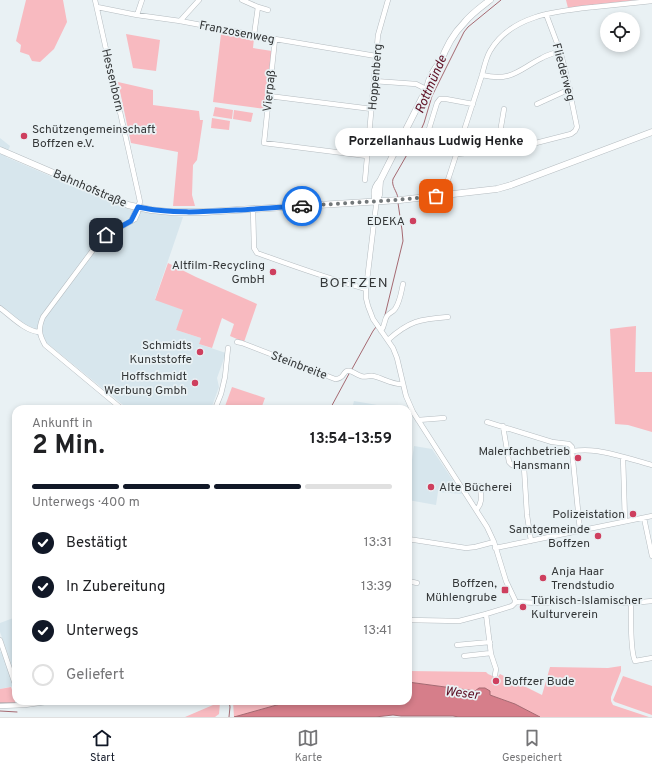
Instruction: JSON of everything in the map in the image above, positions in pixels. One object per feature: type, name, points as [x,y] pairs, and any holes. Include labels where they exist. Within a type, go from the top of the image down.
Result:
[{"type":"main road","points":[[376,202],[374,192],[376,185],[380,181],[452,39],[464,22],[490,0]]},
{"type":"main road","name":"Bahnhofstraße","points":[[0,150],[114,199],[138,207],[171,212],[197,212],[376,202],[497,189],[520,182],[652,132]]},
{"type":"main road","points":[[376,202],[379,197],[380,181]]},
{"type":"main road","points":[[380,188],[386,197],[396,200]]},
{"type":"street","name":"Hessenborn","points":[[95,0],[139,197],[140,202],[138,207]]},
{"type":"street","points":[[137,15],[142,0]]},
{"type":"street","points":[[180,21],[198,0]]},
{"type":"street","points":[[242,0],[268,10]]},
{"type":"street","name":"Hoppenberg","points":[[365,180],[378,35],[388,0]]},
{"type":"street","points":[[445,195],[445,189],[489,52],[506,33],[523,22],[552,12],[652,1]]},
{"type":"street","name":"Franzosenweg","points":[[97,7],[376,56]]},
{"type":"street","points":[[254,35],[258,7]]},
{"type":"street","name":"Fliederweg","points":[[497,150],[528,145],[571,134],[577,127],[570,89],[560,51],[546,14]]},
{"type":"street","name":"Vierpaß","points":[[275,39],[264,143],[368,156]]},
{"type":"street","points":[[482,74],[493,77],[504,77],[517,73],[542,58],[560,51]]},
{"type":"street","points":[[374,81],[416,84],[426,89]]},
{"type":"street","points":[[537,104],[570,89]]},
{"type":"street","points":[[269,96],[372,109]]},
{"type":"street","points":[[429,129],[437,103],[440,99],[473,104]]},
{"type":"street","points":[[457,154],[497,150],[504,109]]},
{"type":"street","points":[[376,202],[366,289],[368,306],[379,328],[394,348],[410,405]]},
{"type":"street","points":[[117,405],[45,345],[39,332],[43,317],[99,242],[106,235],[131,221],[138,207]]},
{"type":"street","points":[[252,209],[254,248],[257,252],[311,273],[366,289]]},
{"type":"street","points":[[379,328],[384,326],[386,317],[398,305],[403,284]]},
{"type":"street","points":[[0,308],[28,330],[39,332]]},
{"type":"street","points":[[388,340],[404,327],[418,321],[448,317]]},
{"type":"street","name":"Steinbreite","points":[[236,342],[335,379],[342,378],[346,371],[351,371],[363,377],[372,375],[395,383],[403,384]]},
{"type":"street","points":[[217,405],[224,383],[228,348]]},
{"type":"street","points":[[412,409],[487,527],[494,542],[506,581],[515,600],[514,603]]},
{"type":"street","points":[[418,420],[444,418]]},
{"type":"street","points":[[487,422],[552,442],[569,444],[572,447],[580,530]]},
{"type":"street","points":[[504,426],[509,462],[512,464],[521,465],[524,468],[527,516],[531,540]]},
{"type":"street","points":[[572,451],[598,451],[652,465]]},
{"type":"street","points":[[623,457],[625,521]]},
{"type":"street","points":[[476,510],[481,503],[480,486]]},
{"type":"street","points":[[496,548],[652,516]]},
{"type":"street","points":[[644,518],[652,556]]},
{"type":"street","points":[[412,540],[466,548],[494,542]]},
{"type":"street","points":[[412,582],[416,583]]},
{"type":"street","points":[[412,620],[459,621],[486,614],[514,603],[580,601],[631,603],[652,601]]},
{"type":"street","points":[[631,603],[632,642],[635,661],[652,658]]},
{"type":"street","points":[[486,614],[491,653],[496,669],[495,675]]},
{"type":"street","points":[[0,640],[12,675]]},
{"type":"street","points":[[457,645],[490,642]]},
{"type":"street","points":[[464,656],[491,653]]},
{"type":"street","points":[[0,706],[12,705]]},
{"type":"shaded area","points":[[26,0],[63,0],[67,22],[54,49],[40,62],[32,61],[29,55],[20,52],[21,45],[16,41]]},
{"type":"shaded area","points":[[566,0],[637,0],[568,8]]},
{"type":"shaded area","points":[[126,34],[160,40],[156,71],[133,68]]},
{"type":"shaded area","points":[[221,34],[254,38],[253,48],[272,51],[265,109],[213,102]]},
{"type":"shaded area","points":[[118,82],[153,90],[153,105],[199,111],[200,120],[203,120],[197,160],[193,165],[192,195],[195,206],[173,206],[178,152],[131,143]]},
{"type":"shaded area","points":[[215,107],[233,110],[232,119],[213,116]]},
{"type":"shaded area","points":[[234,110],[253,113],[251,122],[233,119]]},
{"type":"shaded area","points":[[212,118],[230,121],[229,130],[211,128]]},
{"type":"shaded area","points":[[0,138],[10,146],[6,157],[113,203],[140,211],[183,217],[155,299],[184,310],[176,330],[201,338],[199,344],[226,353],[217,378],[219,387],[212,405],[123,405],[0,305]]},
{"type":"shaded area","points":[[168,263],[257,304],[244,342],[230,336],[234,324],[222,318],[212,348],[199,344],[201,338],[176,330],[183,310],[155,300]]},
{"type":"shaded area","points":[[636,326],[635,372],[652,372],[652,432],[628,425],[615,424],[610,329]]},
{"type":"shaded area","points":[[232,387],[265,398],[262,405],[225,405]]},
{"type":"shaded area","points":[[354,401],[377,405],[353,405]]},
{"type":"shaded area","points":[[414,446],[432,449],[462,494],[438,492],[436,505],[412,501],[412,459]]},
{"type":"shaded area","points":[[12,618],[12,666],[0,632],[0,623]]},
{"type":"shaded area","points":[[2,651],[12,680],[12,686],[0,689],[0,652]]},
{"type":"shaded area","points":[[621,666],[621,671],[611,697],[613,705],[649,717],[540,717],[515,704],[476,691],[412,683],[412,671],[486,672],[497,678],[500,674],[542,695],[550,667],[608,668]]},
{"type":"shaded area","points":[[623,676],[652,686],[652,715],[613,700]]},
{"type":"shaded area","points":[[11,687],[12,702],[0,702],[0,689]]},
{"type":"shaded area","points":[[213,705],[220,705],[219,714],[215,717],[185,717]]},
{"type":"shaded area","points":[[233,705],[277,705],[234,717]]},
{"type":"water","name":"Weser","points":[[412,683],[475,691],[479,688],[485,688],[490,691],[490,695],[515,704],[540,717],[393,715],[375,717],[234,717],[277,705],[412,705]]},
{"type":"waterway","name":"Rottmünde","points":[[398,198],[393,184],[393,179],[420,132],[432,96],[464,32],[501,0]]},
{"type":"waterway","name":"Rottmünde","points":[[385,315],[403,241],[398,203]]},
{"type":"waterway","name":"Rottmünde","points":[[352,369],[376,327]]},
{"type":"waterway","name":"Rottmünde","points":[[332,405],[350,372]]},
{"type":"waterway","points":[[0,703],[12,703]]},
{"type":"waterway","name":"Rottmünde","points":[[229,717],[230,705]]},
{"type":"waterway","points":[[0,711],[17,712]]},
{"type":"way so far","points":[[302,206],[436,196]]},
{"type":"place","name":"Schützengemeinschaft Boffzen e.V.","points":[[24,136]]},
{"type":"place","name":"Porzellanhaus Ludwig Henke","points":[[436,196]]},
{"type":"place","name":"EDEKA","points":[[413,221]]},
{"type":"place","name":"Altfilm-Recycling GmbH","points":[[273,272]]},
{"type":"place","name":"Schmidts Kunststoffe","points":[[200,352]]},
{"type":"place","name":"Hoffschmidt Werbung Gmbh","points":[[195,383]]},
{"type":"place","name":"Malerfachbetrieb Hansmann","points":[[578,458]]},
{"type":"place","name":"Alte Bücherei","points":[[431,487]]},
{"type":"place","name":"Polizeistation","points":[[633,514]]},
{"type":"place","name":"Samtgemeinde Boffzen","points":[[598,536]]},
{"type":"place","name":"Anja Haar Trendstudio","points":[[543,578]]},
{"type":"place","name":"Boffzen, Mühlengrube","points":[[505,590]]},
{"type":"place","name":"Türkisch-Islamischer Kulturverein","points":[[523,607]]},
{"type":"place","name":"Boffzer Bude","points":[[496,681]]},
{"type":"district","name":"BOFFZEN","points":[[354,282]]},
{"type":"route","points":[[106,235],[131,221],[138,207],[171,212],[197,212],[302,206]]}]
